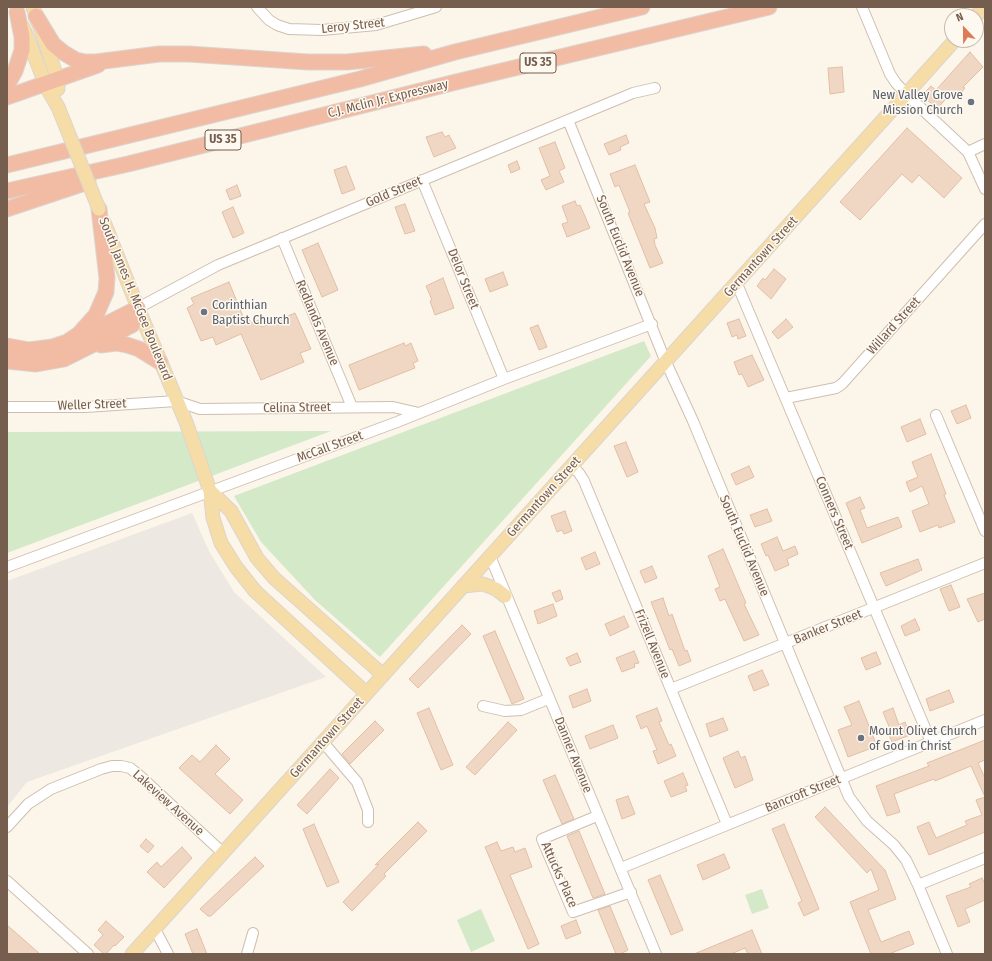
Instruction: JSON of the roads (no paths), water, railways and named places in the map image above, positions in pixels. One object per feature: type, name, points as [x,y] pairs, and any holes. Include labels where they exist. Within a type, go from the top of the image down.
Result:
[{"type":"highway","name":"C.J. Mclin Jr. Expressway","points":[[7,165],[353,81],[455,52],[642,7]]},
{"type":"highway","name":"C.J. Mclin Jr. Expressway","points":[[7,191],[138,161],[448,84],[769,7]]},
{"type":"highway","points":[[7,85],[15,71],[22,50],[22,37],[16,10]]},
{"type":"highway","points":[[35,12],[48,37],[64,53],[76,60],[86,62],[107,61],[159,54],[184,54],[308,62],[348,62],[402,55],[455,52]]},
{"type":"highway","points":[[7,97],[107,61]]},
{"type":"highway","points":[[7,209],[85,183],[138,161]]},
{"type":"highway","points":[[67,342],[79,334],[91,322],[102,306],[106,292],[107,278],[99,209]]},
{"type":"highway","points":[[7,346],[19,349],[39,350],[67,342],[106,326],[138,308]]},
{"type":"highway","points":[[87,349],[132,325],[138,308]]},
{"type":"highway","points":[[7,360],[36,364],[52,362],[87,349],[107,344],[127,345],[139,349],[160,362]]},
{"type":"main road","name":"South James H. McGee Boulevard","points":[[16,10],[52,82]]},
{"type":"main road","name":"South James H. McGee Boulevard","points":[[35,12],[58,107],[138,308],[186,422],[210,491],[213,518],[221,543],[236,567],[255,591],[366,694]]},
{"type":"main road","name":"Germantown Street","points":[[132,954],[572,466],[665,360],[737,284],[948,48]]},
{"type":"main road","name":"South James H. McGee Boulevard","points":[[210,491],[232,511],[257,558],[274,578],[383,675]]},
{"type":"main road","points":[[463,586],[483,584],[496,589],[505,596]]},
{"type":"street","name":"Leroy Street","points":[[257,7],[269,20],[289,29],[322,30],[354,28],[400,19],[436,7]]},
{"type":"street","points":[[862,7],[890,74],[906,94],[968,152],[985,189]]},
{"type":"street","name":"Gold Street","points":[[138,308],[218,265],[633,92],[655,88]]},
{"type":"street","name":"South Euclid Avenue","points":[[568,120],[652,324],[665,360],[693,422],[841,778],[857,810],[900,852],[918,885],[947,954]]},
{"type":"street","points":[[968,152],[985,144]]},
{"type":"street","name":"Delor Street","points":[[422,180],[504,379]]},
{"type":"street","name":"Willard Street","points":[[786,398],[836,388],[842,384],[985,224]]},
{"type":"street","name":"Redlands Avenue","points":[[282,238],[352,407]]},
{"type":"street","name":"Conners Street","points":[[737,284],[931,742]]},
{"type":"street","name":"McCall Street","points":[[7,567],[652,324]]},
{"type":"street","name":"Celina Street","points":[[176,401],[200,409],[393,407],[419,413]]},
{"type":"street","name":"Weller Street","points":[[7,407],[85,407],[176,401]]},
{"type":"street","points":[[936,415],[985,531]]},
{"type":"street","name":"Frizell Avenue","points":[[572,466],[584,481],[727,824]]},
{"type":"street","name":"Danner Avenue","points":[[490,556],[505,596],[656,954]]},
{"type":"street","name":"Banker Street","points":[[670,689],[874,609],[985,563]]},
{"type":"street","points":[[483,706],[505,711],[521,710],[548,699]]},
{"type":"street","name":"Bancroft Street","points":[[621,868],[985,720]]},
{"type":"street","points":[[322,742],[357,782],[368,810],[368,822]]},
{"type":"street","name":"Lakeview Avenue","points":[[7,827],[28,804],[51,789],[101,769],[112,766],[121,766],[130,768],[140,776],[223,853]]},
{"type":"street","name":"Attucks Place","points":[[597,816],[542,839],[573,912],[631,892]]},
{"type":"street","points":[[918,885],[985,858]]},
{"type":"street","points":[[7,881],[88,954]]},
{"type":"street","points":[[155,929],[168,954]]},
{"type":"street","points":[[248,954],[253,933]]},
{"type":"place","name":"New Valley Grove Mission Church","points":[[971,102]]},
{"type":"place","name":"Corinthian Baptist Church","points":[[204,312]]},
{"type":"place","name":"Mount Olivet Church of God in Christ","points":[[861,738]]}]
